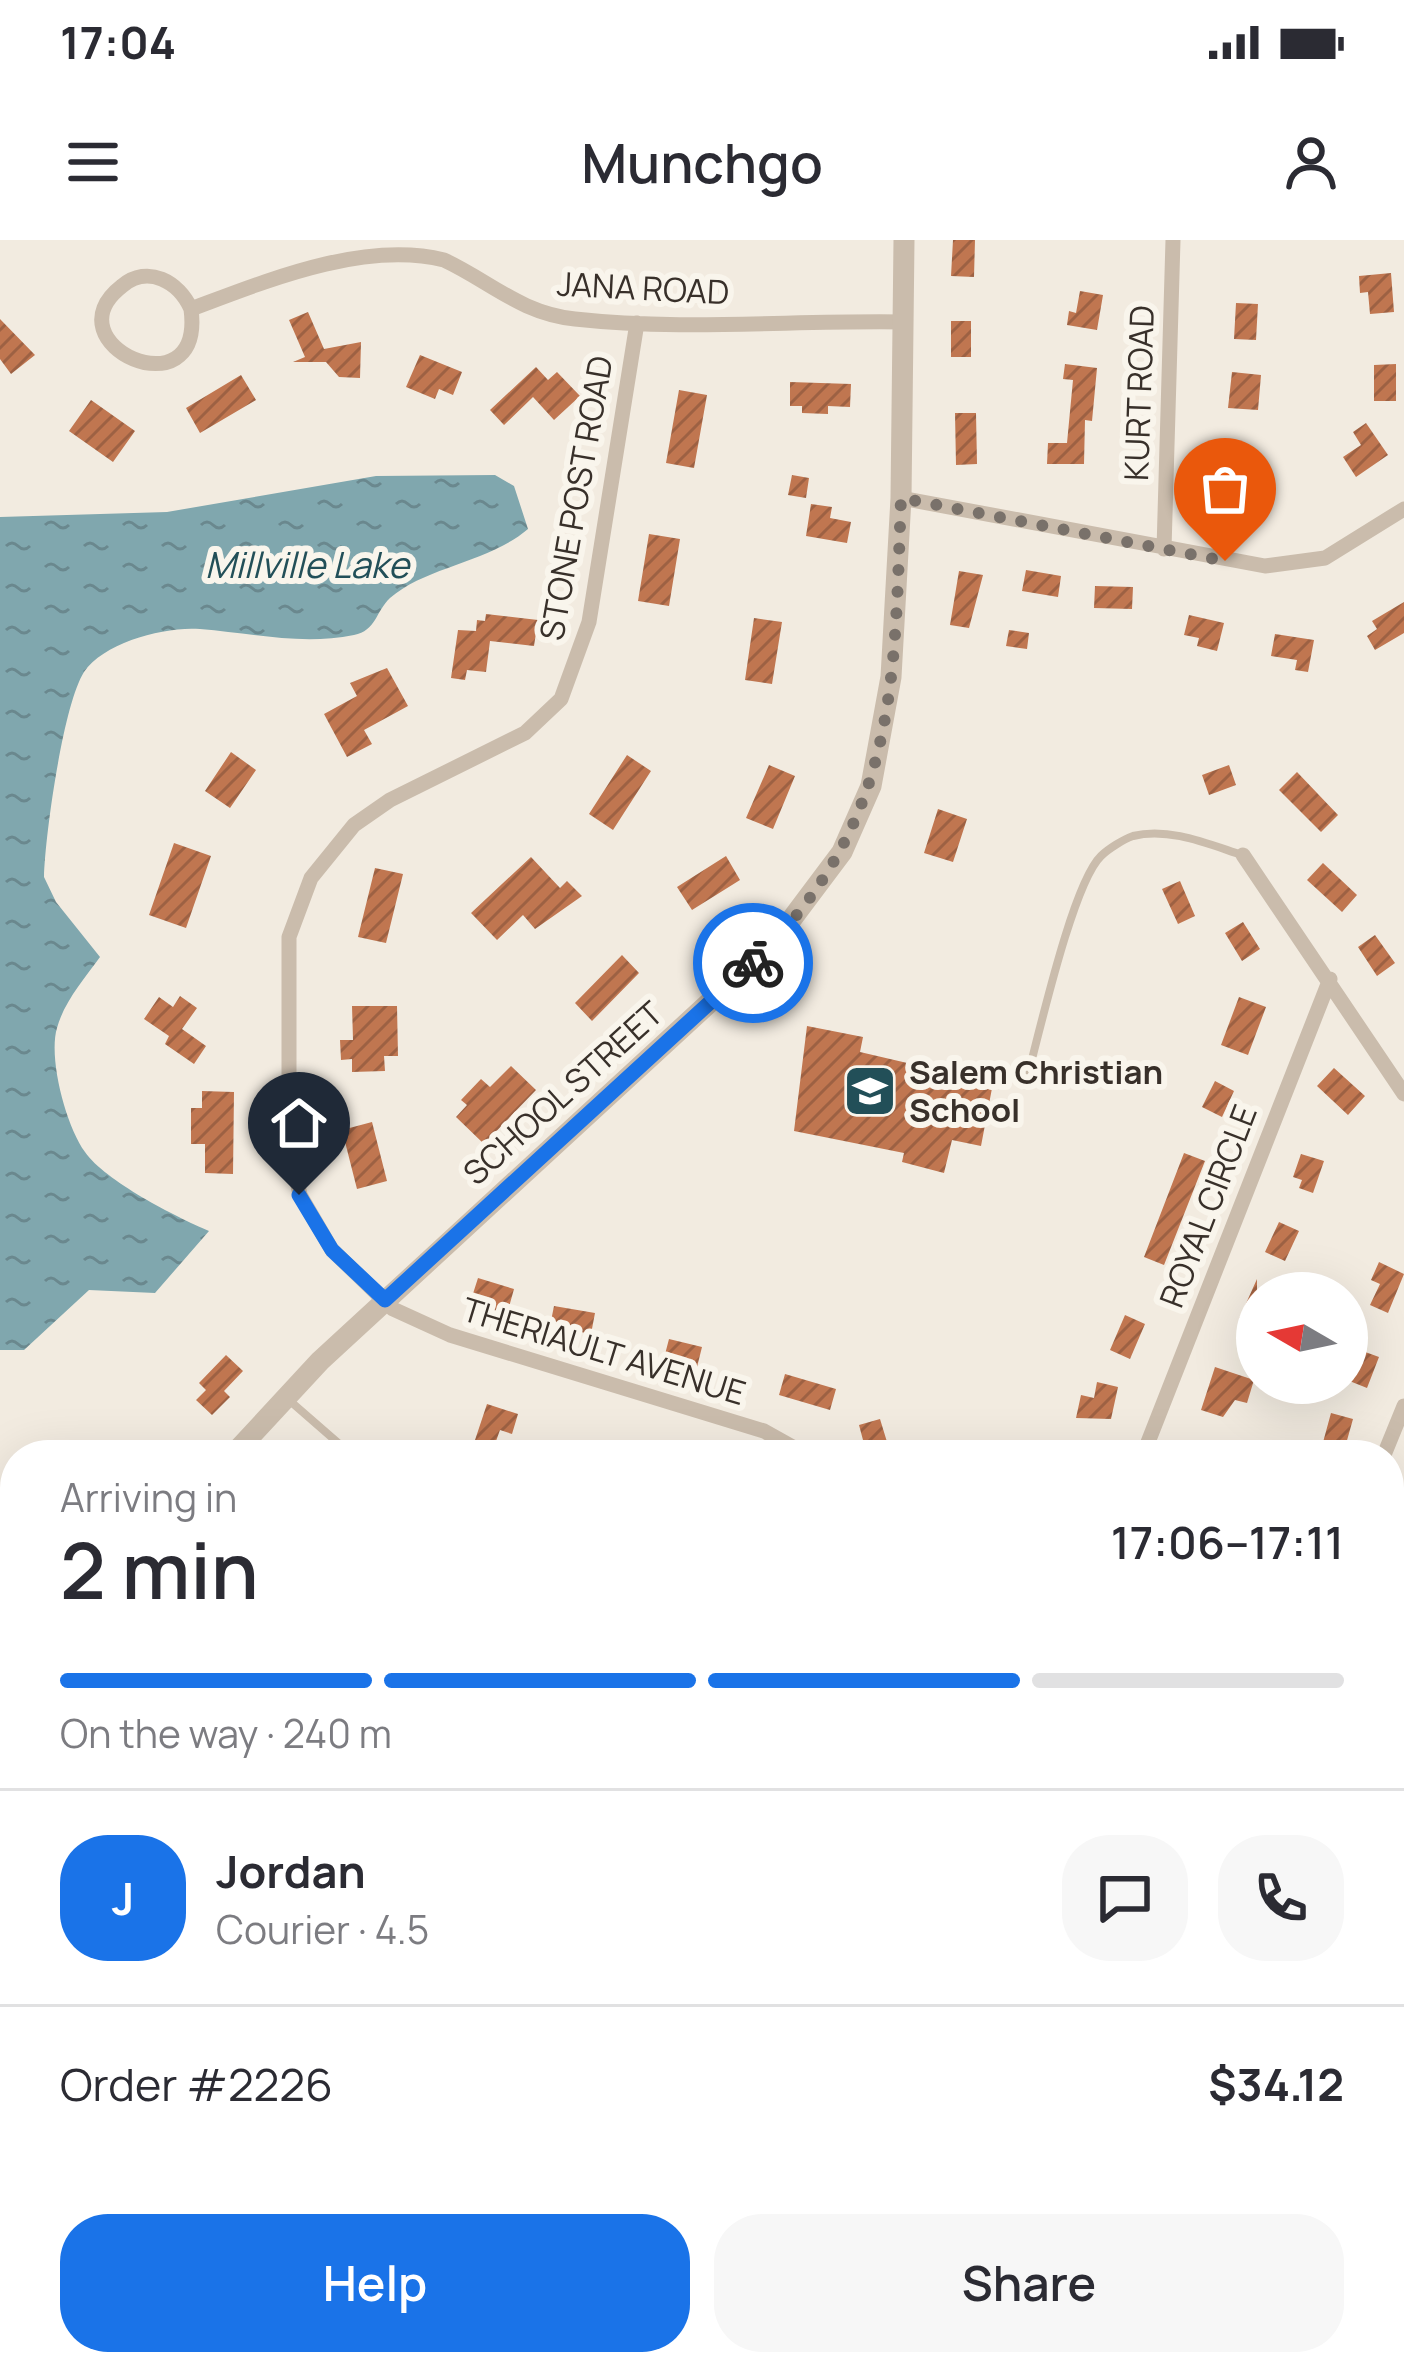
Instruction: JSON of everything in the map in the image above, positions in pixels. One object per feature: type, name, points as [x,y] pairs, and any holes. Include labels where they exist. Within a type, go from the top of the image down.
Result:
[{"type":"street","name":"SCHOOL STREET","points":[[246,1440],[385,1300],[730,985],[826,879],[859,819],[880,752],[895,639],[904,240]]},
{"type":"street","name":"KURT ROAD","points":[[1164,549],[1173,240]]},
{"type":"street","name":"JANA ROAD","points":[[191,308],[375,247],[443,260],[531,311],[637,322],[904,322]]},
{"type":"street","points":[[161,278],[184,295],[191,308],[190,337],[182,349],[158,364],[129,361],[117,352],[104,326],[110,298],[132,279],[161,278]]},
{"type":"street","name":"STONE POST ROAD","points":[[385,1300],[319,1232],[293,1169],[286,994],[294,917],[311,878],[354,825],[391,800],[525,733],[560,699],[589,622],[637,322]]},
{"type":"street","points":[[901,498],[1265,566],[1306,564],[1342,551],[1404,509]]},
{"type":"street","points":[[1243,856],[1404,1094]]},
{"type":"street","name":"ROYAL CIRCLE","points":[[1148,1440],[1330,979]]},
{"type":"street","name":"THERIAULT AVENUE","points":[[385,1300],[421,1324],[764,1431],[780,1440]]},
{"type":"street","points":[[1390,1440],[1404,1406]]},
{"type":"lane","points":[[1025,1085],[1081,897],[1099,857],[1130,837],[1158,834],[1189,838],[1243,856]]},
{"type":"lane","points":[[285,1397],[335,1440]]},
{"type":"water","name":"Millville Lake","points":[[495,475],[514,486],[528,529],[495,550],[405,587],[361,633],[315,639],[170,630],[121,644],[84,672],[62,741],[44,877],[56,902],[100,957],[69,1000],[57,1028],[60,1092],[71,1126],[95,1163],[142,1197],[209,1231],[155,1293],[89,1290],[24,1350],[0,1350],[0,517],[167,512],[376,476]]},
{"type":"building","points":[[953,240],[975,240],[974,277],[951,276]]},
{"type":"building","points":[[1391,273],[1394,312],[1370,314],[1368,292],[1360,293],[1359,276]]},
{"type":"building","points":[[1080,291],[1103,295],[1097,330],[1067,325],[1069,311],[1076,313]]},
{"type":"building","points":[[1236,303],[1258,304],[1256,340],[1234,339]]},
{"type":"building","points":[[308,312],[324,349],[361,342],[360,378],[339,377],[326,362],[293,362],[305,357],[289,320]]},
{"type":"building","points":[[0,319],[35,355],[11,374],[0,359]]},
{"type":"building","points":[[951,321],[971,321],[971,357],[951,357]]},
{"type":"building","points":[[420,355],[462,372],[453,395],[439,389],[435,399],[406,387]]},
{"type":"building","points":[[1065,364],[1097,368],[1092,421],[1085,420],[1084,464],[1047,464],[1048,443],[1067,443],[1073,380],[1063,379]]},
{"type":"building","points":[[1396,364],[1396,401],[1374,401],[1374,365]]},
{"type":"building","points":[[536,367],[548,380],[557,372],[580,396],[554,420],[533,397],[504,425],[490,410]]},
{"type":"building","points":[[1232,372],[1261,375],[1258,410],[1228,408]]},
{"type":"building","points":[[241,375],[256,400],[200,433],[186,408]]},
{"type":"building","points":[[790,382],[851,384],[850,407],[828,406],[828,414],[802,413],[802,406],[790,406]]},
{"type":"building","points":[[679,390],[707,395],[694,468],[666,463]]},
{"type":"building","points":[[91,400],[135,431],[113,462],[69,431]]},
{"type":"building","points":[[955,413],[976,413],[977,464],[956,465]]},
{"type":"building","points":[[1366,423],[1388,455],[1356,477],[1343,457],[1361,445],[1353,432]]},
{"type":"building","points":[[792,475],[809,478],[806,498],[788,495]]},
{"type":"building","points":[[1222,478],[1259,479],[1258,500],[1221,499]]},
{"type":"building","points":[[811,504],[832,507],[830,518],[851,522],[847,543],[806,536]]},
{"type":"building","points":[[649,534],[680,539],[669,606],[638,601]]},
{"type":"building","points":[[1026,570],[1061,576],[1058,597],[1022,591]]},
{"type":"building","points":[[959,571],[983,575],[969,628],[950,625]]},
{"type":"building","points":[[1095,586],[1133,587],[1132,609],[1094,608]]},
{"type":"building","points":[[1404,602],[1404,633],[1375,650],[1367,636],[1377,629],[1372,621]]},
{"type":"building","points":[[486,614],[538,620],[534,646],[490,641],[486,672],[467,670],[465,680],[451,678],[458,630],[476,631],[477,620],[485,621]]},
{"type":"building","points":[[1189,615],[1224,623],[1217,651],[1197,646],[1199,638],[1184,635]]},
{"type":"building","points":[[754,618],[782,622],[772,684],[745,680]]},
{"type":"building","points":[[1009,630],[1029,633],[1027,649],[1006,646]]},
{"type":"building","points":[[1275,634],[1314,640],[1308,672],[1295,670],[1297,660],[1271,656]]},
{"type":"building","points":[[387,668],[408,706],[364,730],[372,744],[347,757],[324,714],[357,696],[350,683]]},
{"type":"building","points":[[231,752],[256,770],[230,808],[205,791]]},
{"type":"building","points":[[627,755],[651,771],[613,830],[589,814]]},
{"type":"building","points":[[769,765],[795,776],[773,829],[746,818]]},
{"type":"building","points":[[1229,765],[1236,785],[1209,795],[1202,775]]},
{"type":"building","points":[[1297,772],[1338,815],[1321,832],[1279,790]]},
{"type":"building","points":[[938,809],[967,819],[953,862],[924,853]]},
{"type":"building","points":[[174,843],[211,856],[186,928],[149,915]]},
{"type":"building","points":[[726,856],[740,880],[692,910],[677,887]]},
{"type":"building","points":[[531,857],[560,888],[567,881],[582,896],[535,929],[523,915],[497,940],[471,913]]},
{"type":"building","points":[[1323,863],[1357,895],[1342,912],[1307,880]]},
{"type":"building","points":[[375,868],[403,874],[386,943],[358,937]]},
{"type":"building","points":[[1180,881],[1195,916],[1178,924],[1162,889]]},
{"type":"building","points":[[1243,922],[1260,949],[1242,961],[1225,933]]},
{"type":"building","points":[[1375,935],[1395,963],[1377,976],[1358,947]]},
{"type":"building","points":[[622,955],[639,973],[592,1021],[575,1003]]},
{"type":"building","points":[[180,996],[197,1008],[182,1029],[206,1046],[194,1064],[165,1044],[169,1036],[144,1019],[159,997],[173,1007]]},
{"type":"building","points":[[1239,997],[1266,1007],[1248,1055],[1221,1045]]},
{"type":"building","points":[[352,1006],[397,1006],[398,1056],[384,1056],[385,1071],[352,1072],[352,1059],[341,1060],[340,1040],[353,1040]]},
{"type":"building","points":[[807,1026],[863,1037],[860,1052],[993,1083],[981,1146],[952,1140],[944,1173],[902,1162],[904,1153],[794,1131]]},
{"type":"building","points":[[511,1066],[536,1090],[484,1144],[456,1117],[467,1105],[461,1100],[481,1079],[490,1087]]},
{"type":"building","points":[[1334,1068],[1365,1096],[1348,1115],[1317,1086]]},
{"type":"building","points":[[1215,1081],[1234,1091],[1222,1117],[1202,1107]]},
{"type":"building","points":[[202,1091],[234,1092],[233,1174],[205,1173],[205,1144],[191,1144],[191,1108],[202,1108]]},
{"type":"building","points":[[372,1122],[387,1181],[357,1189],[342,1130]]},
{"type":"building","points":[[1184,1153],[1205,1161],[1164,1265],[1144,1257]]},
{"type":"building","points":[[1301,1154],[1324,1161],[1313,1193],[1299,1188],[1302,1180],[1293,1177]]},
{"type":"building","points":[[1279,1222],[1299,1231],[1285,1261],[1265,1252]]},
{"type":"building","points":[[1379,1262],[1404,1274],[1388,1313],[1370,1305],[1380,1284],[1371,1280]]},
{"type":"building","points":[[478,1278],[514,1289],[504,1325],[491,1321],[494,1310],[470,1303]]},
{"type":"building","points":[[554,1306],[595,1313],[591,1334],[550,1326]]},
{"type":"building","points":[[1125,1315],[1145,1324],[1130,1359],[1110,1350]]},
{"type":"building","points":[[669,1339],[702,1347],[696,1371],[663,1362]]},
{"type":"building","points":[[1368,1353],[1379,1357],[1368,1385]]},
{"type":"building","points":[[226,1355],[243,1371],[224,1391],[230,1397],[212,1415],[196,1400],[206,1390],[199,1383]]},
{"type":"building","points":[[1215,1367],[1236,1374],[1236,1400],[1223,1417],[1201,1410]]},
{"type":"building","points":[[785,1374],[836,1389],[830,1410],[779,1395]]},
{"type":"building","points":[[1097,1382],[1118,1387],[1111,1419],[1076,1418],[1081,1395],[1094,1398]]},
{"type":"building","points":[[487,1404],[518,1414],[512,1434],[500,1430],[496,1440],[475,1440]]},
{"type":"building","points":[[1331,1413],[1353,1419],[1347,1440],[1324,1440]]},
{"type":"building","points":[[880,1419],[886,1440],[863,1440],[859,1425]]},
{"type":"way so far","points":[[753,963],[826,879],[871,786],[891,677],[901,498],[1225,561]]},
{"type":"place","name":"Salem Christian School","points":[[870,1091]]},
{"type":"route","points":[[299,1195],[332,1250],[385,1300],[753,963]]}]
